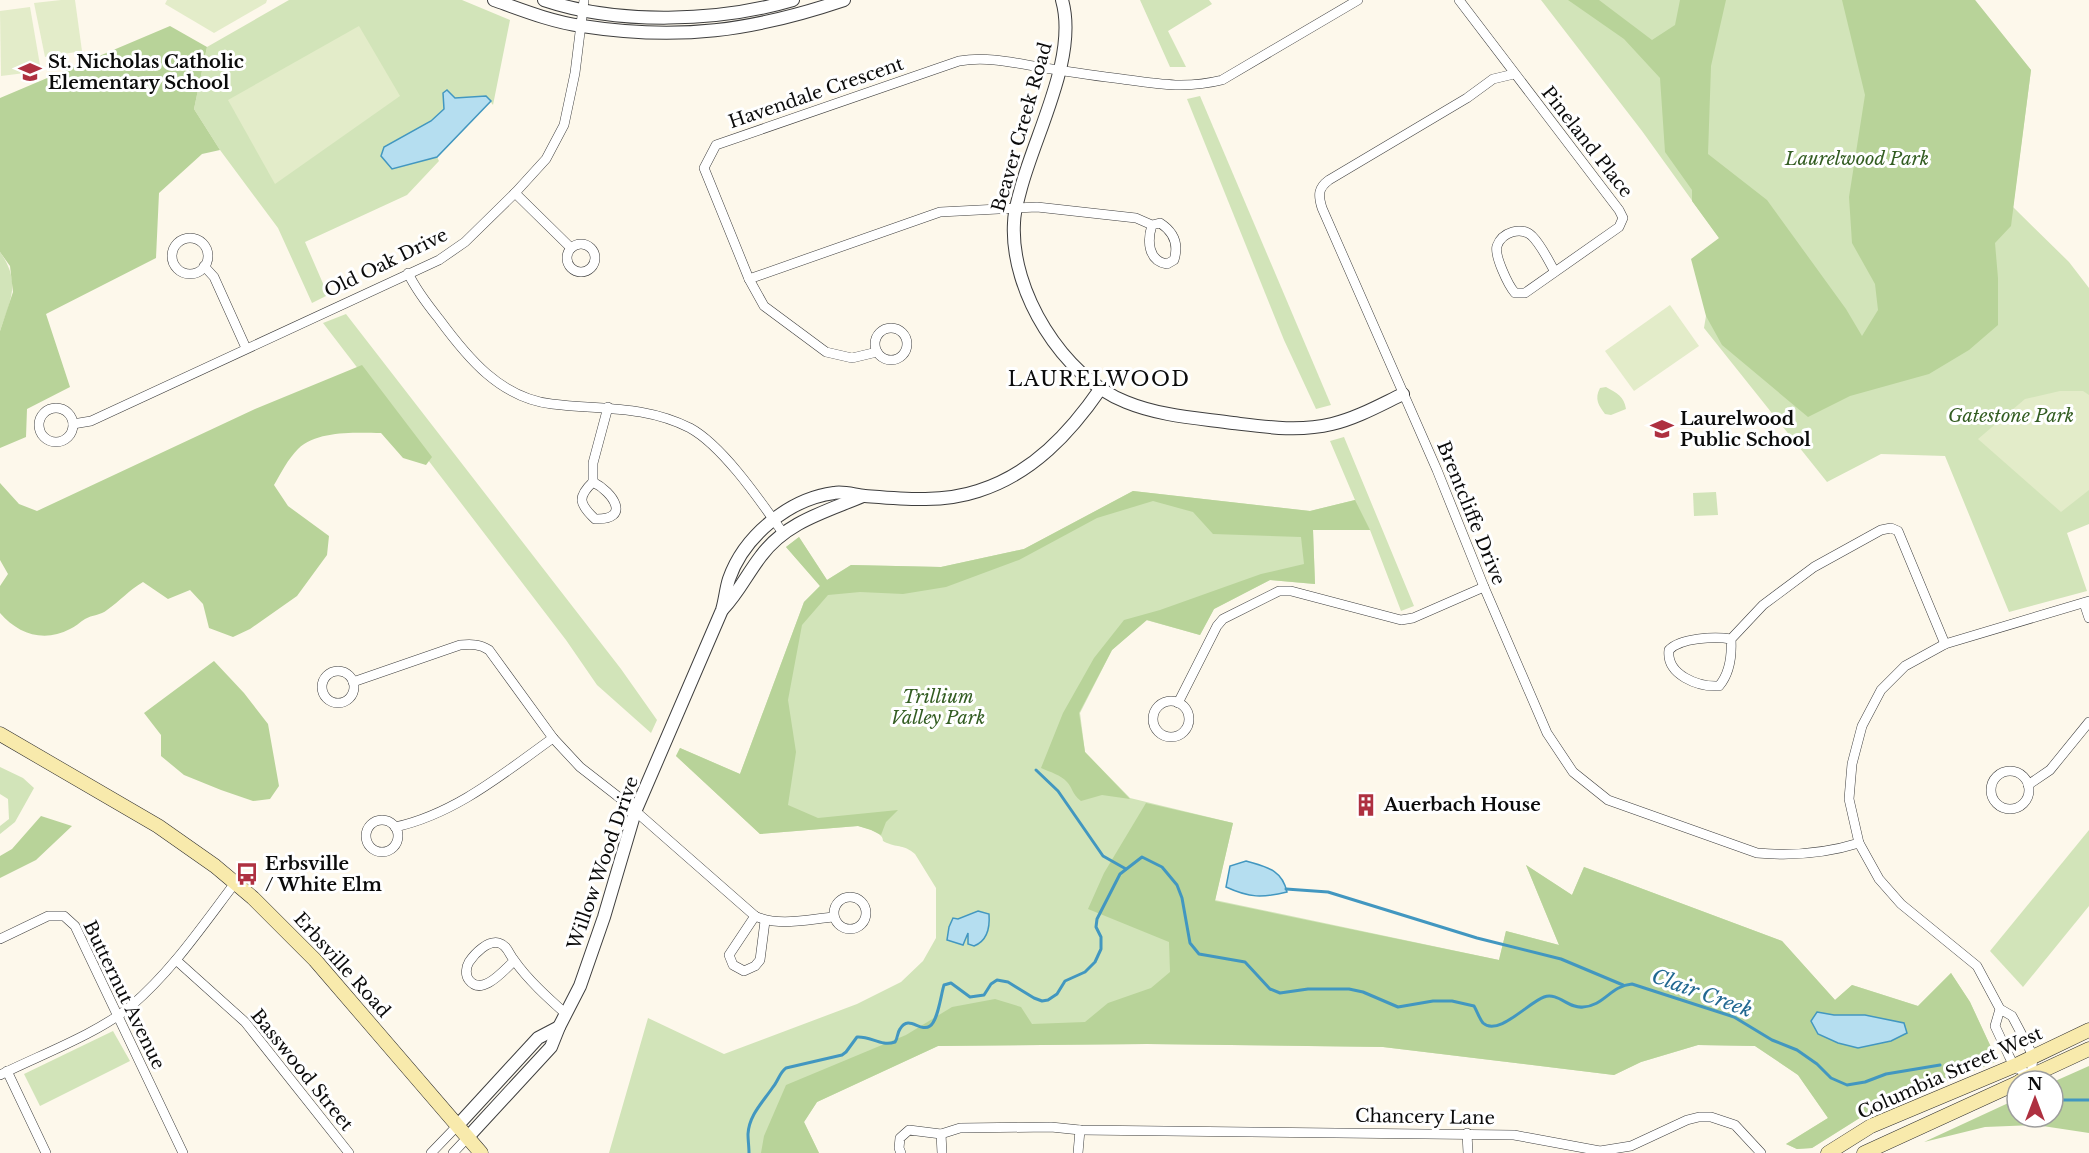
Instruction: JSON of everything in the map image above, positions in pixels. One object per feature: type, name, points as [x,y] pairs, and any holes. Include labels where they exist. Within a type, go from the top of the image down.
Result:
[{"type":"main road","name":"Erbsville Road","points":[[0,734],[158,826],[236,883],[315,960],[481,1153]]},
{"type":"main road","name":"Columbia Street West","points":[[1828,1153],[1871,1126],[2014,1066],[2089,1030]]},
{"type":"main road","name":"Columbia Street West","points":[[2046,1069],[2089,1049]]},
{"type":"main road","name":"Columbia Street West","points":[[1864,1153],[2005,1088]]},
{"type":"street","points":[[494,0],[580,26],[672,34],[726,31],[779,19],[844,0]]},
{"type":"street","points":[[544,0],[583,5],[622,16],[665,18],[718,15],[793,0]]},
{"type":"street","name":"Beaver Creek Road","points":[[1062,0],[1067,25],[1060,71],[1026,170],[1013,225],[1017,260],[1028,297],[1047,334],[1074,367],[1124,402],[1149,410],[1185,417],[1298,429],[1331,425],[1354,418],[1403,394]]},
{"type":"street","name":"Havendale Crescent","points":[[877,352],[852,358],[826,352],[764,306],[749,279],[704,168],[716,145],[959,61],[992,58],[1060,71],[1176,86],[1205,84],[1222,80],[1358,0]]},
{"type":"street","points":[[1459,0],[1514,74]]},
{"type":"street","points":[[774,3],[779,19]]},
{"type":"street","name":"Old Oak Drive","points":[[73,424],[91,421],[439,260],[465,242],[546,159],[564,125],[575,73],[583,5]]},
{"type":"street","name":"Pineland Place","points":[[1514,74],[1623,218],[1619,227],[1555,272],[1525,293],[1515,293],[1510,287],[1496,254],[1497,245],[1505,236],[1515,231],[1523,231],[1532,236],[1555,272]]},
{"type":"street","name":"Brentcliffe Drive","points":[[1514,74],[1493,79],[1467,98],[1329,180],[1321,186],[1318,195],[1547,733],[1573,772],[1608,800],[1757,853],[1780,855],[1842,848],[1859,843]]},
{"type":"street","points":[[515,193],[571,248]]},
{"type":"street","points":[[749,279],[940,212],[1037,207],[1136,218],[1152,225]]},
{"type":"street","points":[[204,266],[214,277],[246,348]]},
{"type":"street","points":[[408,273],[415,288],[464,352],[492,378],[517,393],[550,404],[640,411],[670,419],[692,429],[715,445],[783,533]]},
{"type":"street","name":"Willow Wood Drive","points":[[468,1137],[551,1047],[580,986],[594,948],[635,812],[722,610],[729,579],[742,553],[773,520],[805,500],[835,492],[864,496],[950,498],[978,492],[1007,480],[1051,449],[1079,420],[1101,388]]},
{"type":"street","points":[[593,482],[593,463],[608,408]]},
{"type":"street","name":"Willow Wood Drive","points":[[722,610],[737,594],[760,556],[783,533],[820,513],[864,496]]},
{"type":"street","points":[[1731,639],[1718,636],[1674,644],[1669,650],[1669,663],[1678,674],[1705,687],[1719,686],[1726,678],[1732,652],[1731,639],[1763,605],[1814,567],[1881,530],[1891,528],[1898,531],[1945,644]]},
{"type":"street","points":[[1178,703],[1223,619],[1279,591],[1291,591],[1401,620],[1413,618],[1484,587]]},
{"type":"street","points":[[2028,1069],[2033,1057],[2012,1016],[2000,1009],[1977,966],[1901,904],[1879,879],[1859,843],[1849,799],[1852,764],[1862,726],[1881,690],[1905,666],[1945,644],[2087,602],[2089,618]]},
{"type":"street","points":[[353,682],[460,645],[473,644],[484,647],[489,650],[553,738],[580,767],[755,916],[765,921],[778,922],[834,917]]},
{"type":"street","points":[[2028,785],[2020,774],[2003,772],[1994,780],[1991,795],[2001,807],[2009,809],[2016,807],[2026,799],[2028,785],[2050,770],[2089,722]]},
{"type":"street","points":[[396,827],[411,824],[464,799],[513,769],[553,738]]},
{"type":"street","points":[[46,1153],[4,1073],[117,1016],[148,990],[176,960],[236,883]]},
{"type":"street","name":"Butternut Avenue","points":[[0,939],[48,916],[64,916],[75,926],[183,1153]]},
{"type":"street","points":[[755,916],[729,955],[733,965],[744,971],[755,966],[760,960],[765,921]]},
{"type":"street","points":[[514,961],[488,984],[479,986],[470,981],[466,973],[469,963],[484,947],[492,942],[502,944],[514,961],[566,1014]]},
{"type":"street","name":"Basswood Street","points":[[176,960],[245,1022],[349,1153]]},
{"type":"street","points":[[2000,1009],[1995,1026],[2016,1069]]},
{"type":"street","name":"Willow Wood Drive","points":[[458,1125],[538,1038],[559,1027]]},
{"type":"street","name":"Chancery Lane","points":[[901,1153],[900,1138],[909,1130],[941,1134],[960,1128],[1051,1127],[1080,1130],[1514,1135],[1600,1151],[1631,1146],[1687,1120],[1712,1117],[1735,1125],[1745,1134],[1751,1148],[1761,1153]]},
{"type":"street","points":[[431,1153],[458,1125]]},
{"type":"street","points":[[1078,1153],[1080,1130]]},
{"type":"street","points":[[1467,1133],[1468,1153]]},
{"type":"street","points":[[941,1134],[942,1153]]},
{"type":"street","points":[[453,1153],[468,1137]]},
{"type":"green space","points":[[75,0],[82,51],[45,57],[34,3]]},
{"type":"green space","points":[[167,0],[267,0],[266,3],[214,33],[165,4]]},
{"type":"green space","points":[[289,0],[462,0],[510,20],[493,105],[486,96],[455,98],[431,121],[392,169],[437,157],[439,161],[407,195],[305,242],[328,295],[312,303],[278,228],[220,150],[194,109],[207,47]]},
{"type":"green space","points":[[1140,0],[1209,0],[1212,4],[1168,31],[1186,67],[1170,67]]},
{"type":"green space","name":"Laurelwood Park","points":[[1541,0],[1975,0],[2031,70],[2013,207],[2069,262],[2089,288],[2089,524],[2067,533],[2087,591],[2009,612],[1945,456],[1881,454],[1827,482],[1704,328],[1719,238],[1642,131]]},
{"type":"green space","points":[[1568,0],[1599,0],[1652,40],[1675,25],[1680,0],[1726,0],[1711,66],[1708,154],[1767,200],[1846,309],[1862,336],[1878,310],[1875,284],[1852,243],[1849,197],[1865,95],[1842,0],[1975,0],[2031,70],[2011,226],[1995,243],[1998,325],[1969,350],[1929,374],[1850,396],[1808,417],[1722,345],[1706,316],[1691,259],[1719,238],[1692,201],[1692,190],[1665,152],[1660,78],[1624,39]]},
{"type":"green space","points":[[30,7],[41,71],[1,76],[0,11]]},
{"type":"green space","points":[[170,26],[207,47],[194,109],[220,150],[202,154],[159,193],[156,258],[46,314],[70,387],[27,409],[26,437],[0,448],[0,331],[13,292],[10,266],[0,252],[0,98]]},
{"type":"green space","points":[[359,26],[400,96],[275,184],[228,100]]},
{"type":"green space","points":[[1200,96],[1331,405],[1316,409],[1284,340],[1187,99]]},
{"type":"green space","points":[[0,252],[10,272],[12,291],[0,331]]},
{"type":"green space","points":[[1670,305],[1699,346],[1634,391],[1605,351]]},
{"type":"green space","points":[[346,314],[621,669],[657,720],[651,733],[597,685],[566,640],[323,323]]},
{"type":"green space","points":[[362,365],[432,457],[426,465],[403,458],[381,433],[326,436],[316,438],[298,449],[274,485],[288,506],[329,536],[327,555],[297,596],[250,629],[233,637],[209,628],[203,604],[190,590],[168,599],[143,582],[105,612],[85,619],[70,629],[51,635],[41,636],[23,631],[0,613],[0,586],[8,574],[0,560],[0,483],[19,504],[37,511],[255,409]]},
{"type":"green space","points":[[1606,387],[1622,398],[1626,409],[1611,415],[1605,414],[1599,405],[1597,396],[1600,388]]},
{"type":"green space","name":"Gatestone Park","points":[[2060,391],[2083,391],[2089,395],[2089,490],[2061,512],[1978,439],[2025,399]]},
{"type":"green space","name":"Trillium Valley Park","points":[[1344,437],[1414,606],[1401,611],[1370,530],[1313,530],[1315,584],[1270,580],[1214,609],[1200,635],[1146,620],[1112,650],[1080,713],[1085,752],[1130,798],[1233,823],[1215,900],[1499,960],[1506,931],[1559,945],[1526,865],[1572,895],[1584,867],[1782,941],[1835,1000],[1852,985],[1918,1006],[1951,973],[1970,1002],[1996,1058],[1995,1062],[1866,1114],[1812,1148],[1797,1149],[1786,1144],[1828,1118],[1798,1075],[1755,1046],[1698,1045],[1641,1062],[1614,1075],[1383,1047],[1147,1044],[938,1046],[817,1102],[804,1122],[819,1153],[609,1153],[648,1018],[724,1054],[857,1004],[901,982],[923,961],[936,938],[936,888],[911,851],[885,842],[876,832],[858,826],[760,834],[676,756],[680,748],[740,774],[804,602],[820,586],[786,547],[799,537],[827,580],[851,565],[941,567],[1024,549],[1133,491],[1310,511],[1355,500],[1330,441]]},
{"type":"green space","points":[[1133,491],[1310,511],[1355,500],[1370,530],[1313,530],[1315,584],[1270,580],[1214,609],[1200,635],[1147,620],[1112,650],[1079,713],[1085,752],[1130,799],[1102,795],[1081,801],[1065,780],[1041,768],[1063,713],[1094,658],[1124,620],[1160,610],[1261,574],[1304,564],[1301,537],[1213,534],[1193,512],[1153,501],[1097,518],[1019,560],[946,587],[903,594],[860,592],[828,595],[802,625],[788,700],[796,752],[788,805],[818,818],[898,810],[886,822],[881,835],[858,826],[760,834],[676,756],[680,748],[740,774],[804,602],[820,586],[786,547],[799,537],[827,580],[851,565],[941,567],[1024,549]]},
{"type":"green space","points":[[1716,492],[1718,515],[1694,516],[1693,493]]},
{"type":"green space","points":[[214,661],[244,693],[268,724],[279,786],[270,799],[253,801],[221,790],[184,775],[161,756],[161,735],[144,713]]},
{"type":"green space","points":[[0,767],[23,778],[34,788],[15,822],[0,834],[0,826],[9,819],[8,799],[0,794]]},
{"type":"green space","points":[[1146,803],[1233,823],[1215,901],[1499,960],[1506,931],[1559,945],[1526,865],[1572,895],[1584,867],[1782,941],[1835,1000],[1852,985],[1918,1006],[1951,973],[1970,1002],[1996,1058],[1995,1062],[1866,1114],[1812,1148],[1797,1149],[1786,1144],[1828,1118],[1798,1075],[1755,1046],[1698,1045],[1641,1062],[1614,1075],[1383,1047],[1147,1044],[938,1046],[817,1102],[804,1122],[819,1153],[761,1153],[764,1136],[786,1085],[906,1035],[952,1007],[995,999],[1021,1007],[1032,1024],[1085,1022],[1108,1003],[1151,988],[1170,972],[1169,942],[1088,909],[1104,873]]},
{"type":"green space","points":[[41,816],[72,826],[36,860],[0,878],[0,856],[12,849]]},
{"type":"green space","points":[[2089,830],[2089,906],[2023,987],[1990,951]]},
{"type":"green space","points":[[113,1031],[130,1061],[40,1106],[24,1074]]},
{"type":"green space","points":[[2089,1066],[2089,1133],[2062,1129],[2065,1129],[2065,1077]]},
{"type":"green space","points":[[2005,1105],[2005,1126],[1985,1127],[1924,1142]]},
{"type":"water","points":[[447,90],[455,98],[486,96],[491,101],[437,157],[392,169],[381,156],[384,147],[431,121],[444,109],[443,93]]},
{"type":"water","points":[[1246,861],[1272,870],[1281,878],[1287,892],[1256,896],[1226,887],[1230,866]]},
{"type":"water","points":[[978,911],[989,914],[988,929],[982,941],[974,946],[968,944],[968,933],[963,945],[947,940],[953,918],[958,919]]},
{"type":"water","points":[[1817,1012],[1834,1015],[1865,1015],[1904,1023],[1907,1033],[1891,1041],[1858,1048],[1838,1043],[1818,1034],[1811,1021]]},
{"type":"waterway","points":[[1036,770],[1058,791],[1103,856],[1126,869]]},
{"type":"waterway","name":"Clair Creek","points":[[749,1153],[748,1134],[751,1121],[786,1068],[842,1055],[857,1037],[890,1043],[895,1042],[900,1029],[907,1023],[926,1028],[930,1026],[937,1013],[944,985],[951,983],[970,997],[984,995],[991,984],[997,980],[1008,982],[1042,1001],[1057,994],[1065,981],[1085,972],[1095,962],[1101,949],[1101,937],[1096,927],[1097,919],[1120,874],[1142,857],[1162,867],[1177,885],[1182,898],[1190,943],[1199,954],[1245,962],[1270,989],[1280,993],[1308,989],[1349,989],[1363,992],[1398,1007],[1433,1001],[1452,1001],[1474,1006],[1483,1023],[1497,1026],[1544,997],[1554,997],[1578,1007],[1590,1006],[1618,988],[1632,984],[1734,1017],[1772,1040],[1797,1050],[1817,1064],[1831,1078],[1847,1085],[1865,1082],[1886,1074],[1940,1065]]},
{"type":"waterway","points":[[1286,889],[1328,892],[1477,938],[1561,959],[1623,985]]},
{"type":"waterway","name":"Clair Creek","points":[[2065,1100],[2089,1100]]},
{"type":"place","name":"St. Nicholas Catholic Elementary School","points":[[30,72]]},
{"type":"place","name":"Laurelwood Public School","points":[[1662,429]]},
{"type":"place","name":"Auerbach House","points":[[1366,805]]},
{"type":"place","name":"Erbsville / White Elm","points":[[247,874]]},
{"type":"district","name":"LAURELWOOD","points":[[1099,379]]}]
